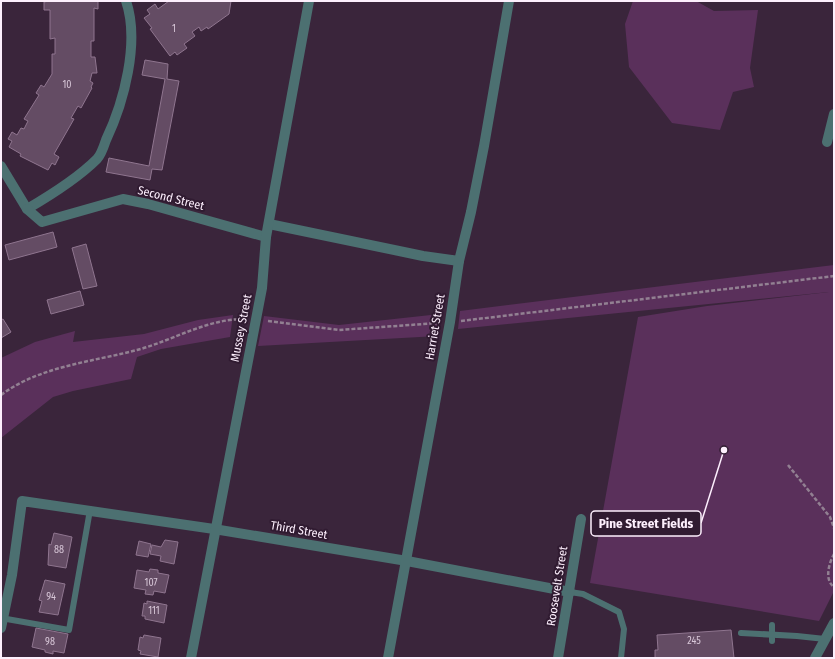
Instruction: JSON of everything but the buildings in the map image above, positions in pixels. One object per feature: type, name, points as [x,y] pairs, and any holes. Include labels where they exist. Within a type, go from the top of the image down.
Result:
[{"type":"street","points":[[1,166],[28,209],[54,193],[98,158],[114,124],[122,99],[132,42],[132,23],[126,1]]},
{"type":"street","name":"Mussey Street","points":[[191,658],[214,529],[262,288],[268,224],[309,1]]},
{"type":"street","name":"Harriet Street","points":[[388,658],[450,322],[459,261],[481,161],[509,1]]},
{"type":"street","points":[[827,142],[834,114]]},
{"type":"street","name":"Second Street","points":[[28,209],[42,222],[123,200],[148,204],[266,237]]},
{"type":"street","points":[[268,224],[423,256],[459,261]]},
{"type":"street","name":"Third Street","points":[[2,622],[22,501],[214,529],[407,561],[570,592]]},
{"type":"street","name":"Roosevelt Street","points":[[558,658],[581,519]]},
{"type":"street","points":[[815,658],[834,623]]},
{"type":"lane","points":[[2,622],[68,630],[90,510]]},
{"type":"lane","points":[[570,592],[583,594],[619,612],[624,629],[621,658]]},
{"type":"lane","points":[[772,625],[772,638]]},
{"type":"lane","points":[[741,633],[772,638],[825,639]]},
{"type":"path","points":[[461,321],[834,276]]},
{"type":"path","points":[[1,395],[9,389],[39,375],[138,350],[200,326],[230,319],[256,320],[339,330],[443,323]]},
{"type":"path","points":[[788,465],[830,517],[834,528]]},
{"type":"path","points":[[834,554],[828,573],[831,586],[834,587]]},
{"type":"shaded area","points":[[633,1],[696,1],[714,11],[758,10],[750,68],[754,87],[733,92],[720,130],[672,123],[629,67],[625,24]]},
{"type":"shaded area","points":[[834,265],[834,591],[819,621],[590,583],[638,317],[707,306],[829,292],[458,329],[460,311]]},
{"type":"shaded area","points":[[440,314],[438,336],[258,346],[264,316],[339,325]]},
{"type":"shaded area","points":[[233,315],[230,337],[161,349],[137,357],[131,379],[73,391],[53,397],[1,438],[1,358],[35,342],[75,331],[73,342],[144,334],[198,320]]},
{"type":"place","name":"Pine Street Fields","points":[[724,450]]}]
